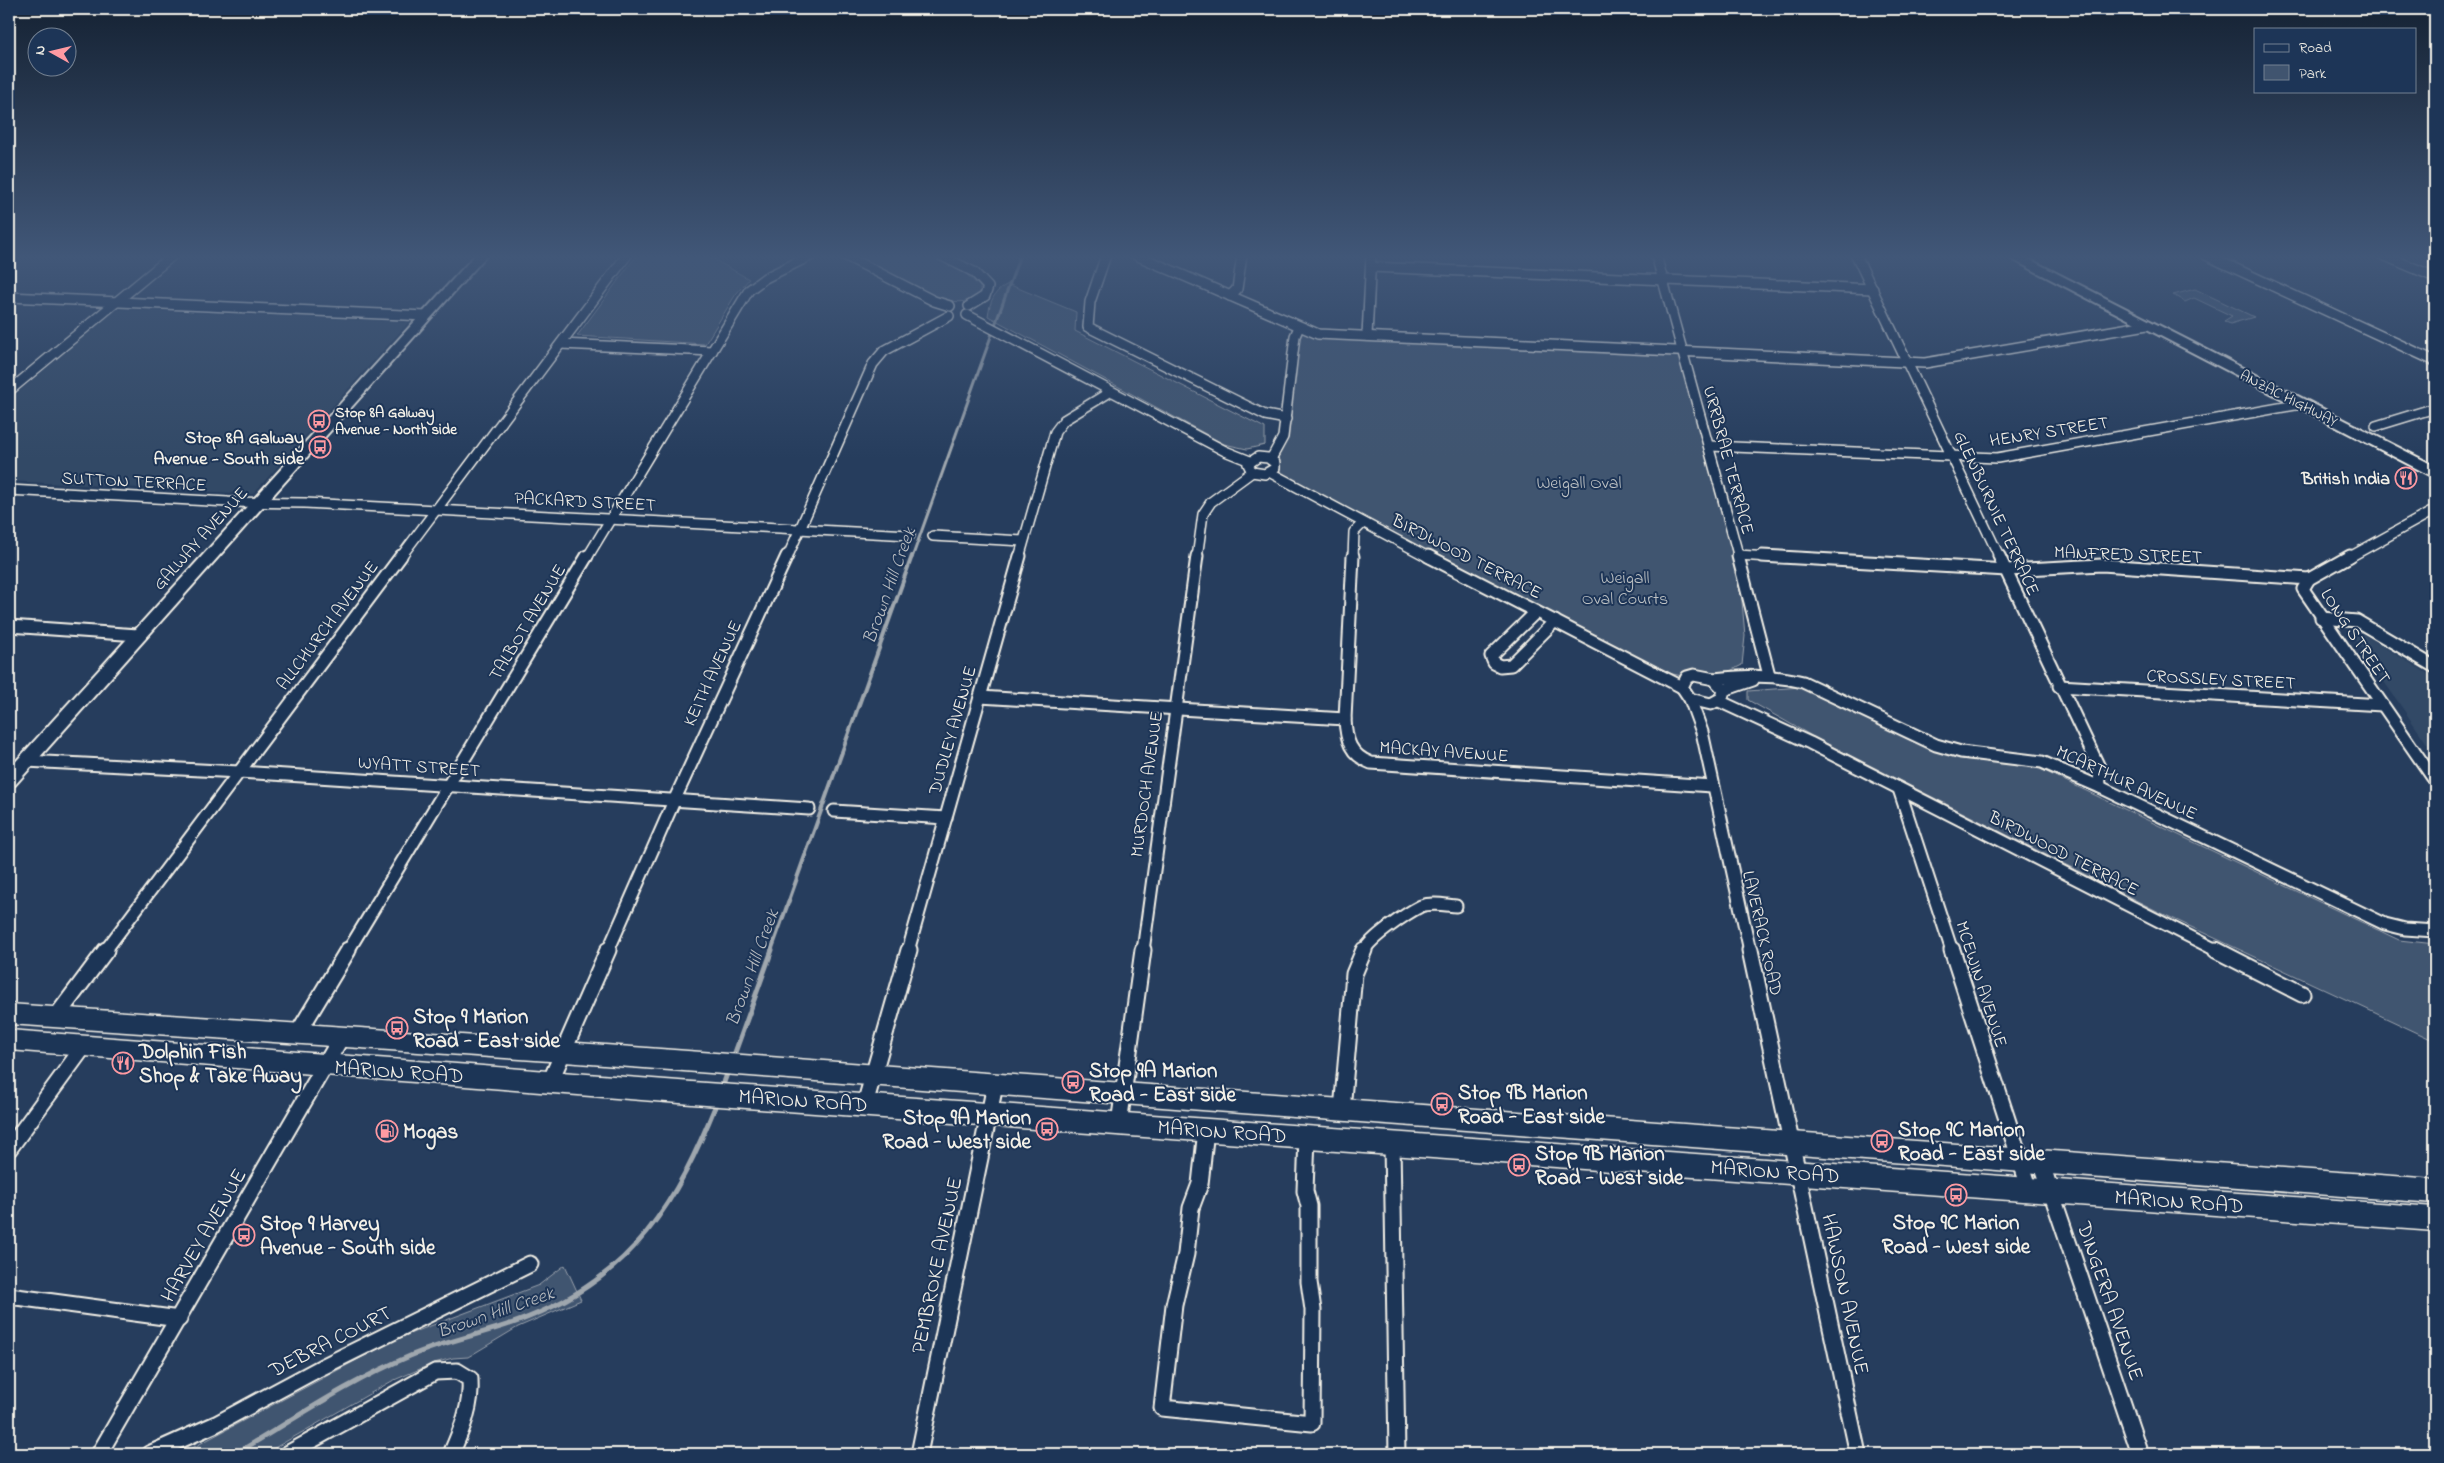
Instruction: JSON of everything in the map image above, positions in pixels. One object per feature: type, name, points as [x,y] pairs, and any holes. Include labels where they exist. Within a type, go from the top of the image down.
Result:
[{"type":"highway","name":"ANZAC HIGHWAY","points":[[2144,323],[2435,473]]},
{"type":"highway","name":"ANZAC HIGHWAY","points":[[2168,323],[2435,456]]},
{"type":"highway","points":[[2238,372],[2253,364]]},
{"type":"main road","name":"MARION ROAD","points":[[9,1014],[564,1052],[751,1068],[873,1075],[1792,1142],[2435,1191]]},
{"type":"main road","name":"MARION ROAD","points":[[9,1040],[692,1093],[865,1104],[2435,1219]]},
{"type":"main road","points":[[1393,1114],[1414,1126],[1419,1136],[1416,1145]]},
{"type":"street","points":[[11,388],[91,323]]},
{"type":"street","name":"GALWAY AVENUE","points":[[9,780],[419,323]]},
{"type":"street","name":"ALLCHURCH AVENUE","points":[[56,1018],[576,323]]},
{"type":"street","name":"TALBOT AVENUE","points":[[298,1033],[730,323]]},
{"type":"street","name":"KEITH AVENUE","points":[[550,1082],[674,801],[878,358],[884,351],[930,323]]},
{"type":"street","points":[[980,323],[1225,451],[1251,467],[1260,475],[1271,473],[1276,466],[1271,459],[1258,457],[1251,467]]},
{"type":"street","points":[[1087,323],[1088,327],[1265,415],[1286,418]]},
{"type":"street","points":[[1291,323],[1308,331],[1367,336],[1925,363],[2147,325]]},
{"type":"street","points":[[1367,336],[1368,323]]},
{"type":"street","name":"URRBRAE TERRACE","points":[[1676,323],[1710,446],[1769,675]]},
{"type":"street","name":"GLENBURNIE TERRACE","points":[[1890,323],[2007,570],[2059,686],[2099,767],[2100,787]]},
{"type":"street","points":[[2354,323],[2435,361]]},
{"type":"street","points":[[1271,459],[1283,437],[1295,336],[1299,327]]},
{"type":"street","points":[[561,344],[712,351]]},
{"type":"street","name":"DUDLEY AVENUE","points":[[865,1104],[1023,540],[1058,427],[1064,420],[1110,392]]},
{"type":"street","name":"HENRY STREET","points":[[1710,446],[1998,458],[2301,404]]},
{"type":"street","points":[[2376,426],[2435,408]]},
{"type":"street","name":"MURDOCH AVENUE","points":[[1119,1124],[1203,514],[1211,502],[1251,467]]},
{"type":"street","name":"BIRDWOOD TERRACE","points":[[1271,473],[1363,523],[1536,612],[1649,669],[1684,682]]},
{"type":"street","name":"SUTTON TERRACE","points":[[9,490],[258,502]]},
{"type":"street","name":"PACKARD STREET","points":[[258,502],[436,509],[910,535]]},
{"type":"street","name":"LONG STREET","points":[[2435,510],[2308,579],[2303,588],[2321,618],[2435,781]]},
{"type":"street","name":"MACKAY AVENUE","points":[[1363,523],[1354,532],[1346,719],[1346,741],[1353,754],[1371,763],[1712,786]]},
{"type":"street","points":[[933,536],[1023,540]]},
{"type":"street","name":"MANFRED STREET","points":[[1738,555],[2007,570],[2102,566],[2308,579]]},
{"type":"street","points":[[1536,612],[1492,656],[1494,663],[1500,666],[1510,666],[1555,621]]},
{"type":"street","points":[[2321,618],[2357,621],[2435,667]]},
{"type":"street","points":[[9,626],[138,635]]},
{"type":"street","points":[[1722,695],[1714,679],[1702,674],[1684,682],[1690,699],[1705,704],[1769,675]]},
{"type":"street","name":"MCARTHUR AVENUE","points":[[1714,679],[1769,675],[1803,682],[1936,745],[1961,752],[2015,757],[2042,762],[2100,787],[2385,924],[2405,929],[2435,931]]},
{"type":"street","name":"CROSSLEY STREET","points":[[2059,686],[2382,705]]},
{"type":"street","name":"BIRDWOOD TERRACE","points":[[1722,695],[1899,789],[2302,994]]},
{"type":"street","points":[[980,697],[1346,719]]},
{"type":"street","name":"LAVERACK ROAD","points":[[1690,699],[1702,732],[1712,786],[1792,1142]]},
{"type":"street","name":"LAVERACK ROAD","points":[[1702,732],[1705,704]]},
{"type":"street","name":"WYATT STREET","points":[[26,761],[239,772],[810,809]]},
{"type":"street","name":"MCEWIN AVENUE","points":[[1899,789],[2030,1161]]},
{"type":"street","points":[[834,810],[946,818]]},
{"type":"street","points":[[1342,1110],[1354,974],[1360,957],[1377,936],[1422,906],[1434,904],[1456,906]]},
{"type":"street","name":"HARVEY AVENUE","points":[[99,1454],[179,1320],[342,1036]]},
{"type":"street","points":[[9,1149],[85,1045]]},
{"type":"street","name":"PEMBROKE AVENUE","points":[[919,1454],[994,1085]]},
{"type":"street","points":[[1206,1130],[1200,1184],[1191,1208],[1186,1254],[1174,1305],[1162,1408],[1312,1422],[1313,1310],[1309,1282],[1309,1206],[1304,1191],[1307,1137]]},
{"type":"street","name":"HAWSON AVENUE","points":[[1792,1142],[1858,1454]]},
{"type":"street","points":[[1392,1143],[1397,1454]]},
{"type":"street","name":"DINGERA AVENUE","points":[[2030,1161],[2140,1454]]},
{"type":"street","name":"DEBRA COURT","points":[[149,1454],[185,1440],[322,1367],[474,1294],[530,1264]]},
{"type":"street","points":[[9,1296],[179,1320]]},
{"type":"street","points":[[288,1454],[435,1372],[457,1371],[470,1379],[472,1395],[465,1421],[451,1454]]},
{"type":"shaded area","points":[[100,323],[408,323],[253,494],[9,481],[9,400]]},
{"type":"shaded area","points":[[2356,630],[2435,678],[2435,755],[2349,631]]},
{"type":"green space","points":[[586,323],[718,323],[705,344],[577,336]]},
{"type":"green space","points":[[1001,323],[1075,323],[1075,331],[1265,428],[1265,445],[1247,449],[1224,444]]},
{"type":"green space","name":"Weigall Oval","points":[[1299,327],[1318,334],[1684,352],[1738,555],[1745,636],[1742,665],[1714,679],[1687,677],[1649,669],[1271,473],[1271,459],[1283,437]]},
{"type":"green space","points":[[1801,687],[1944,754],[2036,767],[2399,940],[2435,944],[2435,1041],[2159,912],[1812,736],[1748,700],[1748,691]]},
{"type":"green space","points":[[565,1265],[581,1300],[518,1327],[468,1357],[453,1358],[434,1363],[392,1381],[264,1454],[181,1454],[396,1339],[539,1285]]},
{"type":"waterway","name":"Brown Hill Creek","points":[[912,558],[996,323]]},
{"type":"waterway","name":"Brown Hill Creek","points":[[771,951],[912,556]]},
{"type":"waterway","name":"Brown Hill Creek","points":[[733,1058],[772,950]]},
{"type":"waterway","name":"Brown Hill Creek","points":[[722,1088],[728,1071]]},
{"type":"waterway","name":"Brown Hill Creek","points":[[235,1454],[343,1389],[387,1366],[425,1350],[529,1317],[566,1300],[597,1280],[624,1257],[668,1203],[686,1172],[717,1102]]},
{"type":"place","name":"Stop 8A Galway Avenue - North side","points":[[319,421]]},
{"type":"place","name":"Stop 8A Galway Avenue - South side","points":[[320,447]]},
{"type":"place","name":"British India","points":[[2406,478]]},
{"type":"place","name":"Stop 9 Marion Road - East side","points":[[397,1028]]},
{"type":"place","name":"Dolphin Fish Shop & Take Away","points":[[123,1063]]},
{"type":"place","name":"Stop 9A Marion Road - East side","points":[[1073,1082]]},
{"type":"place","name":"Stop 9B Marion Road - East side","points":[[1442,1104]]},
{"type":"place","name":"Stop 9A Marion Road - West side","points":[[1047,1129]]},
{"type":"place","name":"Mogas","points":[[387,1131]]},
{"type":"place","name":"Stop 9C Marion Road - East side","points":[[1882,1141]]},
{"type":"place","name":"Stop 9B Marion Road - West side","points":[[1519,1165]]},
{"type":"place","name":"Stop 9C Marion Road - West side","points":[[1956,1195]]},
{"type":"place","name":"Stop 9 Harvey Avenue - South side","points":[[244,1235]]},
{"type":"park label","name":"Weigall Oval Courts","points":[[1625,587]]}]
